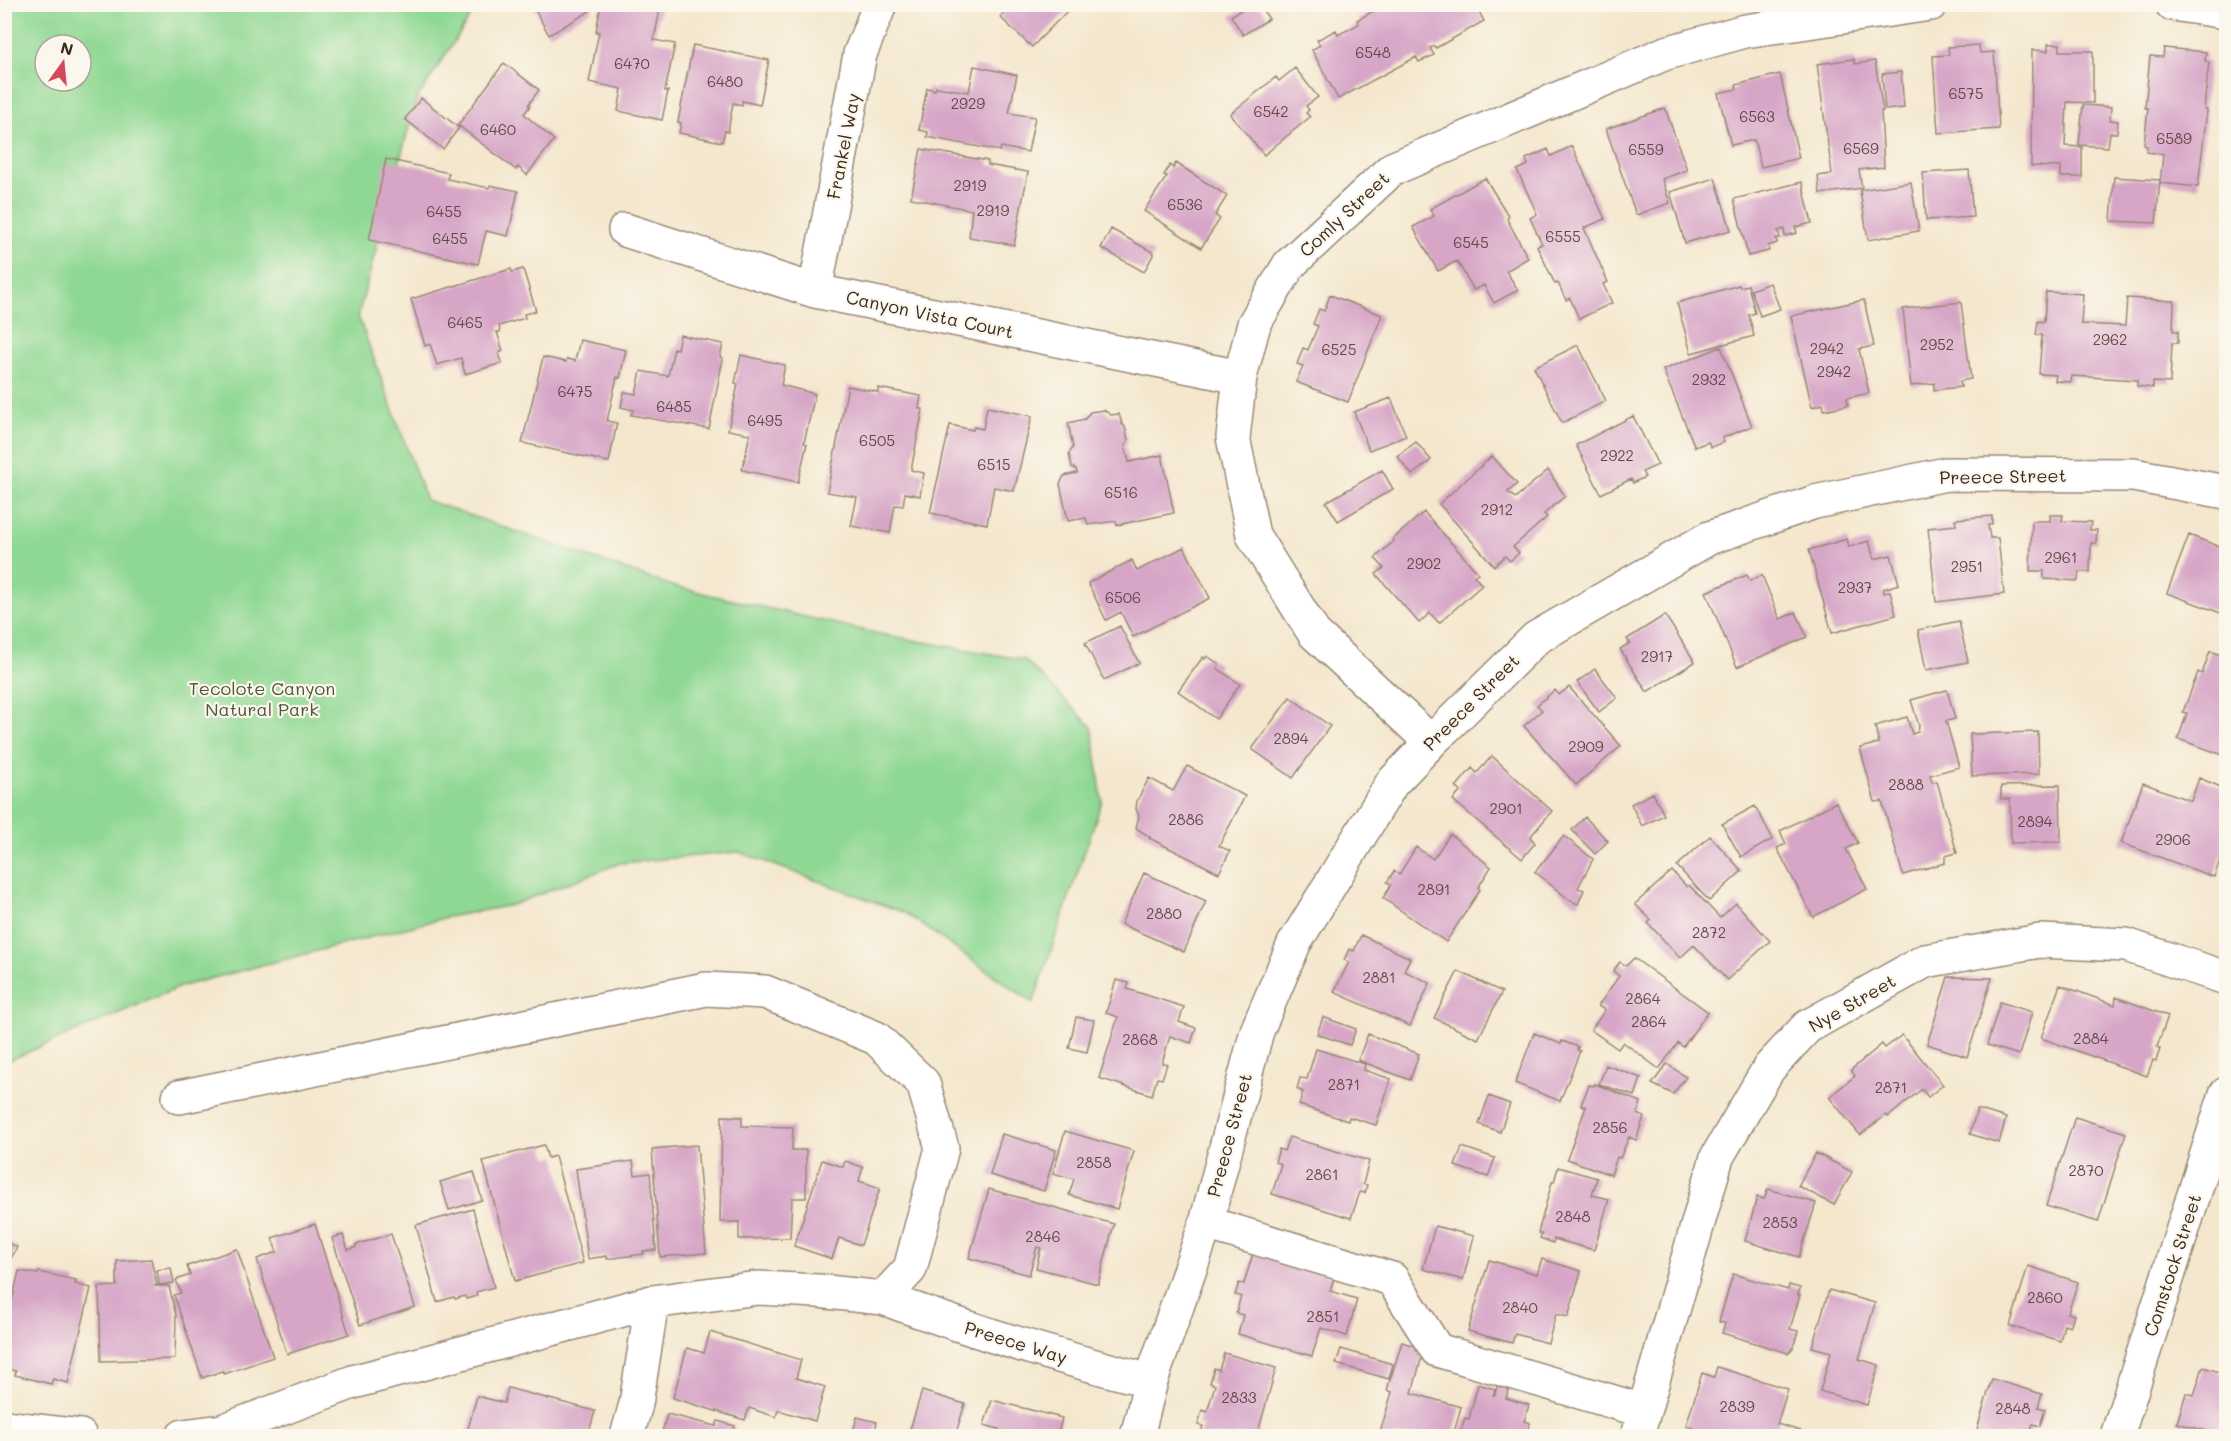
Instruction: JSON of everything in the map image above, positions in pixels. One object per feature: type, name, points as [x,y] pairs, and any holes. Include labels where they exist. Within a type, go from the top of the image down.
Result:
[{"type":"street","name":"Frankel Way","points":[[816,291],[860,54],[880,4]]},
{"type":"street","name":"Comly Street","points":[[1431,742],[1314,633],[1253,535],[1233,437],[1240,377],[1254,324],[1288,266],[1392,169],[1666,53],[1745,31],[1931,4]]},
{"type":"street","points":[[2172,4],[2226,12]]},
{"type":"street","name":"Canyon Vista Court","points":[[625,230],[816,291],[1240,377]]},
{"type":"street","name":"Preece Street","points":[[1137,1437],[1151,1381],[1206,1223],[1257,1031],[1294,944],[1392,783],[1536,638],[1709,538],[1815,502],[1946,474],[2133,476],[2226,492]]},
{"type":"street","name":"Nye Street","points":[[1641,1424],[1717,1157],[1769,1068],[1807,1027],[1925,961],[2040,941],[2126,945],[2226,978]]},
{"type":"street","points":[[179,1097],[706,989],[765,992],[876,1038],[923,1083],[942,1148],[910,1269],[883,1298]]},
{"type":"street","name":"Comstock Street","points":[[2116,1437],[2226,1095]]},
{"type":"street","points":[[1206,1223],[1392,1279],[1437,1350],[1641,1424]]},
{"type":"street","name":"Preece Way","points":[[183,1437],[222,1431],[353,1382],[652,1302],[758,1288],[883,1298],[942,1319],[1100,1368],[1151,1381]]},
{"type":"street","points":[[627,1437],[636,1404],[652,1302]]},
{"type":"street","points":[[4,1427],[80,1437]]},
{"type":"green space","name":"Tecolote Canyon Natural Park","points":[[5,5],[478,5],[416,100],[358,316],[426,500],[672,586],[879,634],[1025,660],[1092,727],[1102,801],[1033,1003],[905,913],[739,852],[620,863],[512,905],[448,917],[182,986],[5,1062]]},
{"type":"building","points":[[532,4],[589,4],[592,10],[549,35]]},
{"type":"building","points":[[601,4],[661,4],[654,40],[675,44],[665,91],[668,91],[662,120],[618,111],[622,89],[589,82],[599,32],[596,32]]},
{"type":"building","points":[[1012,4],[1074,4],[1032,47],[1000,17]]},
{"type":"building","points":[[1401,4],[1475,4],[1484,21],[1436,48],[1434,46],[1430,48],[1434,55],[1419,62],[1416,57],[1338,99],[1312,50],[1320,45],[1317,40],[1336,30],[1338,35],[1359,24],[1357,20],[1385,5],[1389,11]]},
{"type":"building","points":[[1249,5],[1259,5],[1269,19],[1243,35],[1231,16]]},
{"type":"building","points":[[2048,44],[2060,44],[2060,51],[2093,51],[2093,103],[2067,102],[2065,146],[2082,147],[2082,177],[2061,177],[2061,167],[2031,166],[2032,50],[2048,51]]},
{"type":"building","points":[[693,45],[769,60],[760,105],[742,101],[742,105],[733,103],[728,132],[725,131],[722,142],[679,133],[681,123],[678,122]]},
{"type":"building","points":[[1979,45],[1980,53],[1994,52],[1999,129],[1938,133],[1933,56],[1949,55],[1948,47]]},
{"type":"building","points":[[2164,48],[2206,52],[2205,61],[2209,62],[2204,109],[2207,110],[2198,187],[2160,183],[2163,154],[2146,152],[2147,146],[2144,145],[2150,56],[2163,57]]},
{"type":"building","points":[[1854,59],[1855,64],[1875,61],[1883,111],[1881,111],[1884,167],[1859,170],[1862,188],[1820,194],[1818,176],[1832,174],[1817,64]]},
{"type":"building","points":[[504,63],[539,90],[524,114],[554,140],[527,175],[518,167],[516,170],[458,125]]},
{"type":"building","points":[[974,66],[1017,75],[1009,113],[1035,117],[1028,152],[1001,147],[1000,151],[927,137],[928,132],[919,130],[927,88],[935,90],[936,87],[969,92]]},
{"type":"building","points":[[1295,68],[1318,97],[1306,106],[1309,110],[1306,113],[1310,117],[1264,155],[1230,114],[1276,77],[1279,81]]},
{"type":"building","points":[[1901,72],[1904,108],[1885,110],[1882,74]]},
{"type":"building","points":[[1780,74],[1799,158],[1761,167],[1754,140],[1731,145],[1718,93],[1737,89],[1736,85]]},
{"type":"building","points":[[421,98],[459,128],[443,149],[405,119]]},
{"type":"building","points":[[2083,105],[2111,107],[2110,120],[2118,121],[2117,133],[2110,133],[2108,147],[2079,145]]},
{"type":"building","points":[[1665,108],[1687,170],[1662,179],[1670,203],[1636,215],[1606,129]]},
{"type":"building","points":[[1572,146],[1605,219],[1584,228],[1608,282],[1603,284],[1612,303],[1579,319],[1570,298],[1566,300],[1558,283],[1555,284],[1537,246],[1542,244],[1530,218],[1537,214],[1517,170],[1528,165],[1526,159],[1548,149],[1551,156]]},
{"type":"building","points":[[921,149],[988,161],[988,165],[1028,172],[1014,245],[969,237],[972,210],[911,198]]},
{"type":"building","points":[[386,159],[449,173],[447,179],[489,188],[490,185],[518,191],[508,236],[486,231],[478,264],[369,240]]},
{"type":"building","points":[[1176,163],[1227,196],[1215,215],[1220,219],[1201,248],[1144,211],[1167,176],[1164,175],[1170,165],[1173,168]]},
{"type":"building","points":[[1969,170],[1973,217],[1926,220],[1923,173]]},
{"type":"building","points":[[2114,177],[2160,180],[2156,223],[2111,221]]},
{"type":"building","points":[[1485,178],[1509,217],[1507,219],[1528,258],[1506,271],[1518,290],[1494,303],[1484,285],[1474,290],[1457,261],[1438,271],[1413,227],[1434,216],[1430,209]]},
{"type":"building","points":[[1715,178],[1731,230],[1685,243],[1670,192]]},
{"type":"building","points":[[1802,182],[1812,223],[1795,227],[1797,233],[1785,236],[1784,229],[1778,231],[1780,238],[1776,238],[1777,243],[1768,246],[1769,251],[1748,256],[1734,199]]},
{"type":"building","points":[[1911,182],[1919,231],[1868,240],[1860,190]]},
{"type":"building","points":[[1111,229],[1154,253],[1144,272],[1101,248]]},
{"type":"building","points":[[511,269],[512,272],[523,269],[536,311],[524,314],[525,318],[499,326],[500,332],[497,332],[503,351],[499,353],[502,363],[465,374],[461,358],[437,365],[430,344],[425,346],[411,299]]},
{"type":"building","points":[[1770,283],[1780,309],[1760,316],[1751,290]]},
{"type":"building","points":[[1739,285],[1740,287],[1748,285],[1755,313],[1749,315],[1754,336],[1691,353],[1677,303]]},
{"type":"building","points":[[2046,292],[2083,294],[2081,324],[2125,326],[2127,298],[2174,301],[2173,331],[2178,331],[2178,343],[2172,343],[2170,383],[2153,382],[2153,388],[2137,386],[2137,380],[2072,376],[2071,382],[2055,381],[2056,375],[2039,374],[2042,335],[2036,335],[2038,321],[2044,322]]},
{"type":"building","points":[[1330,295],[1382,315],[1348,402],[1296,382],[1303,366],[1297,364],[1303,348],[1308,350],[1318,326],[1313,324],[1319,309],[1324,311]]},
{"type":"building","points":[[1864,300],[1874,346],[1859,349],[1869,393],[1847,398],[1848,405],[1824,410],[1823,404],[1812,407],[1791,316]]},
{"type":"building","points":[[1961,302],[1971,379],[1960,381],[1961,387],[1934,390],[1934,383],[1911,386],[1903,309]]},
{"type":"building","points":[[680,335],[723,344],[720,357],[723,358],[709,429],[631,415],[633,410],[621,407],[624,392],[636,394],[641,371],[668,376],[674,348],[677,349]]},
{"type":"building","points":[[580,340],[626,350],[607,421],[617,423],[609,462],[522,443],[543,357],[566,362],[567,359],[575,361]]},
{"type":"building","points":[[1578,345],[1606,401],[1562,423],[1534,367]]},
{"type":"building","points":[[1721,347],[1752,426],[1722,438],[1724,442],[1711,447],[1708,442],[1695,447],[1663,370]]},
{"type":"building","points":[[741,355],[785,365],[781,385],[815,394],[798,482],[742,470],[750,434],[728,430],[738,384],[735,383]]},
{"type":"building","points":[[848,386],[878,392],[878,388],[921,396],[919,409],[923,409],[911,470],[924,473],[920,496],[905,493],[903,506],[895,505],[890,533],[851,526],[857,497],[827,492]]},
{"type":"building","points":[[1391,398],[1406,436],[1369,450],[1354,412]]},
{"type":"building","points":[[987,407],[1032,416],[1014,491],[994,487],[987,524],[930,513],[950,425],[973,430],[974,427],[983,429]]},
{"type":"building","points":[[1104,410],[1111,415],[1119,414],[1128,440],[1125,446],[1129,462],[1162,455],[1174,513],[1117,525],[1116,521],[1088,525],[1086,518],[1068,521],[1060,484],[1064,476],[1077,473],[1072,467],[1069,454],[1073,447],[1068,423],[1085,419],[1090,412]]},
{"type":"building","points":[[1633,416],[1658,465],[1642,472],[1645,477],[1633,483],[1631,479],[1601,494],[1576,445]]},
{"type":"building","points":[[1416,442],[1431,460],[1412,475],[1397,456]]},
{"type":"building","points":[[1492,456],[1517,484],[1508,492],[1515,498],[1548,470],[1565,496],[1544,514],[1547,517],[1513,547],[1519,553],[1510,561],[1505,556],[1494,566],[1439,504]]},
{"type":"building","points":[[1382,470],[1393,489],[1338,521],[1326,502]]},
{"type":"building","points":[[1424,512],[1478,573],[1474,576],[1482,585],[1439,623],[1430,613],[1419,623],[1376,574],[1384,568],[1375,558]]},
{"type":"building","points":[[2050,515],[2063,515],[2062,521],[2091,522],[2090,530],[2097,530],[2096,543],[2091,543],[2090,572],[2079,572],[2078,581],[2044,579],[2044,571],[2030,571],[2032,521],[2050,521]]},
{"type":"building","points":[[1992,516],[1992,524],[1988,525],[1990,538],[1998,538],[2004,594],[1936,602],[1928,528],[1956,525],[1955,519]]},
{"type":"building","points":[[2189,535],[2226,549],[2226,556],[2219,574],[2226,577],[2226,615],[2167,593]]},
{"type":"building","points":[[1847,539],[1849,547],[1869,541],[1874,559],[1891,555],[1899,584],[1883,589],[1884,593],[1890,591],[1896,615],[1832,633],[1809,550]]},
{"type":"building","points":[[1184,547],[1210,598],[1133,637],[1121,612],[1106,620],[1088,583],[1132,560],[1137,571]]},
{"type":"building","points":[[1747,575],[1750,581],[1762,575],[1780,619],[1796,612],[1807,637],[1737,667],[1706,592]]},
{"type":"building","points":[[1665,615],[1695,662],[1647,692],[1620,649],[1630,643],[1627,639]]},
{"type":"building","points":[[1959,621],[1968,662],[1926,670],[1918,630]]},
{"type":"building","points":[[1120,626],[1139,663],[1104,680],[1085,643]]},
{"type":"building","points":[[2210,651],[2226,657],[2226,756],[2178,739],[2187,713],[2183,712],[2198,672],[2202,674]]},
{"type":"building","points":[[1207,656],[1219,664],[1217,668],[1240,684],[1216,719],[1178,691],[1203,657],[1205,659]]},
{"type":"building","points":[[1595,669],[1617,698],[1599,712],[1577,682]]},
{"type":"building","points":[[1569,687],[1621,746],[1576,785],[1524,726],[1542,710],[1537,705],[1555,690],[1559,695]]},
{"type":"building","points":[[1947,690],[1955,719],[1946,721],[1959,767],[1930,775],[1932,782],[1937,781],[1957,853],[1945,856],[1945,863],[1903,875],[1882,801],[1875,802],[1860,748],[1879,743],[1875,726],[1907,717],[1912,734],[1918,732],[1919,726],[1911,700]]},
{"type":"building","points":[[1290,697],[1330,726],[1293,778],[1252,749]]},
{"type":"building","points":[[2038,732],[2039,774],[1972,776],[1970,734]]},
{"type":"building","points":[[1492,756],[1552,811],[1530,837],[1535,843],[1522,859],[1453,800],[1461,791],[1456,787],[1472,768],[1477,773]]},
{"type":"building","points":[[1187,766],[1245,796],[1219,846],[1230,851],[1219,873],[1149,838],[1136,828],[1139,816],[1136,809],[1137,801],[1149,778],[1173,791]]},
{"type":"building","points":[[2199,778],[2226,789],[2226,847],[2214,877],[2121,843],[2143,783],[2191,801]]},
{"type":"building","points":[[2060,785],[2061,842],[2011,843],[2010,799],[2001,799],[2001,786]]},
{"type":"building","points":[[1653,793],[1664,815],[1642,826],[1631,804]]},
{"type":"building","points":[[1836,802],[1858,843],[1846,849],[1867,889],[1813,917],[1777,848],[1786,844],[1780,831]]},
{"type":"building","points":[[1755,806],[1773,839],[1741,857],[1722,824]]},
{"type":"building","points":[[1585,817],[1608,841],[1595,854],[1572,830]]},
{"type":"building","points":[[1450,834],[1491,867],[1478,888],[1480,890],[1446,942],[1383,898],[1391,885],[1387,882],[1394,871],[1399,875],[1416,847],[1433,859]]},
{"type":"building","points":[[1564,836],[1593,859],[1578,888],[1584,890],[1578,904],[1535,872]]},
{"type":"building","points":[[1710,836],[1742,871],[1709,901],[1677,866]]},
{"type":"building","points":[[1672,871],[1687,887],[1689,885],[1720,918],[1736,903],[1770,941],[1727,980],[1694,945],[1680,958],[1648,923],[1651,920],[1635,904]]},
{"type":"building","points":[[1144,873],[1206,901],[1184,952],[1121,924]]},
{"type":"building","points":[[1361,935],[1410,958],[1404,971],[1430,983],[1410,1026],[1334,992],[1349,962],[1344,960],[1349,949],[1354,951]]},
{"type":"building","points":[[1634,958],[1708,1012],[1683,1047],[1678,1043],[1659,1069],[1623,1042],[1618,1049],[1591,1030],[1605,1010],[1598,1006],[1619,976],[1613,971],[1620,962],[1626,966]]},
{"type":"building","points":[[1458,971],[1502,992],[1478,1039],[1434,1018]]},
{"type":"building","points":[[1948,977],[1992,978],[1967,1057],[1927,1044]]},
{"type":"building","points":[[1116,980],[1129,983],[1127,989],[1184,1007],[1179,1022],[1196,1028],[1191,1043],[1170,1036],[1162,1063],[1167,1064],[1162,1079],[1157,1078],[1152,1095],[1099,1078],[1118,1017],[1106,1013]]},
{"type":"building","points":[[2060,985],[2115,1005],[2116,997],[2168,1016],[2157,1047],[2160,1049],[2156,1061],[2153,1060],[2147,1076],[2041,1038]]},
{"type":"building","points":[[2000,1002],[2032,1012],[2019,1055],[1987,1045]]},
{"type":"building","points":[[1076,1017],[1094,1020],[1087,1052],[1069,1048]]},
{"type":"building","points":[[1323,1017],[1356,1029],[1350,1045],[1317,1034]]},
{"type":"building","points":[[1534,1033],[1561,1044],[1562,1041],[1578,1047],[1577,1050],[1580,1051],[1560,1101],[1515,1083]]},
{"type":"building","points":[[1368,1034],[1419,1054],[1410,1080],[1358,1060]]},
{"type":"building","points":[[1902,1035],[1943,1085],[1928,1097],[1922,1089],[1888,1117],[1886,1115],[1860,1135],[1829,1097],[1855,1076],[1851,1070],[1882,1044],[1885,1048]]},
{"type":"building","points":[[1316,1049],[1365,1064],[1364,1070],[1391,1079],[1376,1125],[1349,1117],[1348,1121],[1299,1105],[1303,1092],[1297,1089],[1300,1078],[1307,1079]]},
{"type":"building","points":[[1667,1064],[1686,1077],[1673,1094],[1652,1084]]},
{"type":"building","points":[[1606,1065],[1641,1078],[1635,1096],[1599,1084]]},
{"type":"building","points":[[1595,1084],[1641,1102],[1637,1114],[1644,1117],[1636,1140],[1629,1137],[1620,1158],[1617,1157],[1611,1175],[1567,1159],[1586,1107],[1581,1105],[1589,1085],[1594,1086]]},
{"type":"building","points":[[1489,1096],[1510,1104],[1500,1132],[1479,1124]]},
{"type":"building","points":[[1977,1109],[2006,1118],[1999,1143],[1970,1134]]},
{"type":"building","points":[[722,1116],[742,1117],[742,1126],[793,1127],[792,1150],[806,1150],[806,1198],[792,1198],[790,1238],[739,1239],[739,1222],[720,1222]]},
{"type":"building","points":[[2075,1117],[2126,1133],[2098,1222],[2046,1206]]},
{"type":"building","points":[[1065,1131],[1134,1151],[1117,1209],[1069,1195],[1074,1179],[1053,1173]]},
{"type":"building","points":[[1002,1134],[1056,1150],[1044,1191],[990,1175]]},
{"type":"building","points":[[1289,1137],[1369,1161],[1363,1184],[1367,1185],[1365,1193],[1360,1192],[1351,1218],[1272,1194],[1281,1164],[1275,1162],[1279,1149],[1284,1151]]},
{"type":"building","points":[[544,1145],[548,1158],[555,1156],[583,1263],[515,1281],[483,1161]]},
{"type":"building","points":[[697,1145],[706,1253],[660,1257],[652,1149]]},
{"type":"building","points":[[1462,1147],[1495,1158],[1488,1177],[1455,1166]]},
{"type":"building","points":[[1816,1153],[1852,1172],[1834,1205],[1798,1186]]},
{"type":"building","points":[[822,1160],[843,1167],[845,1161],[863,1167],[859,1181],[880,1188],[861,1245],[839,1238],[832,1259],[794,1246]]},
{"type":"building","points":[[633,1161],[635,1175],[650,1173],[656,1250],[607,1259],[607,1256],[588,1259],[576,1169]]},
{"type":"building","points":[[1558,1167],[1597,1178],[1592,1195],[1609,1199],[1594,1250],[1554,1239],[1553,1243],[1540,1238],[1542,1234],[1538,1233]]},
{"type":"building","points":[[474,1172],[482,1200],[449,1210],[440,1182]]},
{"type":"building","points":[[989,1189],[1114,1224],[1098,1284],[1036,1268],[1041,1248],[1037,1247],[1029,1275],[969,1258]]},
{"type":"building","points":[[1768,1189],[1816,1203],[1799,1257],[1745,1241],[1757,1197],[1764,1199]]},
{"type":"building","points":[[473,1209],[494,1287],[476,1292],[477,1296],[466,1299],[465,1296],[455,1299],[454,1297],[437,1302],[416,1225]]},
{"type":"building","points":[[315,1224],[349,1334],[287,1354],[257,1259],[277,1252],[272,1238]]},
{"type":"building","points":[[1435,1226],[1474,1236],[1463,1280],[1423,1269]]},
{"type":"building","points":[[391,1234],[415,1307],[360,1325],[332,1238],[343,1235],[348,1250],[356,1247],[355,1245]]},
{"type":"building","points":[[4,1241],[17,1247],[4,1272]]},
{"type":"building","points":[[237,1249],[273,1357],[224,1374],[222,1371],[202,1378],[174,1295],[181,1293],[176,1280],[190,1275],[187,1266]]},
{"type":"building","points":[[1253,1253],[1334,1277],[1330,1291],[1357,1299],[1347,1336],[1321,1328],[1312,1356],[1238,1334],[1243,1315],[1236,1313],[1241,1296],[1235,1295],[1239,1283],[1244,1284]]},
{"type":"building","points":[[151,1259],[157,1285],[154,1286],[169,1286],[176,1315],[175,1359],[101,1361],[99,1287],[117,1286],[117,1261]]},
{"type":"building","points":[[1542,1259],[1581,1271],[1568,1317],[1556,1314],[1548,1343],[1515,1334],[1512,1343],[1468,1331],[1489,1260],[1537,1274]]},
{"type":"building","points":[[2028,1266],[2078,1282],[2068,1313],[2074,1315],[2070,1327],[2064,1325],[2060,1341],[2010,1326]]},
{"type":"building","points":[[171,1268],[174,1283],[159,1285],[157,1270]]},
{"type":"building","points":[[19,1271],[38,1274],[39,1272],[76,1280],[75,1284],[91,1288],[68,1383],[53,1379],[51,1384],[15,1375],[16,1371],[4,1368],[4,1335]]},
{"type":"building","points":[[1733,1274],[1788,1290],[1789,1285],[1800,1288],[1790,1329],[1798,1331],[1793,1348],[1788,1353],[1722,1333],[1725,1323],[1719,1322]]},
{"type":"building","points":[[1829,1290],[1875,1303],[1859,1359],[1879,1365],[1867,1405],[1820,1391],[1831,1352],[1812,1347]]},
{"type":"building","points":[[710,1332],[801,1360],[796,1378],[825,1387],[815,1421],[778,1410],[776,1417],[749,1408],[745,1420],[673,1398],[687,1348],[704,1353]]},
{"type":"building","points":[[1402,1342],[1424,1349],[1412,1393],[1461,1407],[1453,1436],[1379,1436],[1392,1392],[1387,1390]]},
{"type":"building","points":[[1341,1349],[1393,1364],[1389,1379],[1336,1364]]},
{"type":"building","points":[[1224,1353],[1276,1368],[1257,1436],[1200,1436],[1203,1426],[1198,1425],[1202,1410],[1207,1412],[1215,1385],[1210,1383],[1214,1368],[1219,1370]]},
{"type":"building","points":[[1717,1367],[1788,1389],[1777,1424],[1801,1431],[1799,1436],[1691,1436],[1693,1428],[1686,1426],[1702,1373],[1714,1377]]},
{"type":"building","points":[[2203,1367],[2226,1374],[2226,1436],[2177,1423],[2186,1393],[2194,1395]]},
{"type":"building","points":[[1992,1379],[2042,1394],[2038,1407],[2045,1409],[2040,1426],[2033,1424],[2029,1436],[1975,1436]]},
{"type":"building","points":[[1498,1382],[1510,1386],[1506,1398],[1529,1405],[1524,1421],[1530,1423],[1526,1436],[1463,1436],[1464,1433],[1461,1431],[1465,1418],[1469,1419],[1478,1384],[1495,1389],[1493,1395],[1495,1395]]},
{"type":"building","points":[[508,1388],[595,1411],[588,1436],[466,1436],[477,1396],[504,1403]]},
{"type":"building","points":[[922,1391],[965,1404],[955,1436],[908,1436]]},
{"type":"building","points":[[992,1400],[1062,1418],[1057,1436],[997,1436],[999,1429],[984,1425]]},
{"type":"building","points":[[667,1414],[716,1426],[718,1421],[735,1426],[734,1430],[755,1436],[661,1436]]},
{"type":"building","points":[[857,1417],[877,1422],[873,1436],[852,1436]]}]
